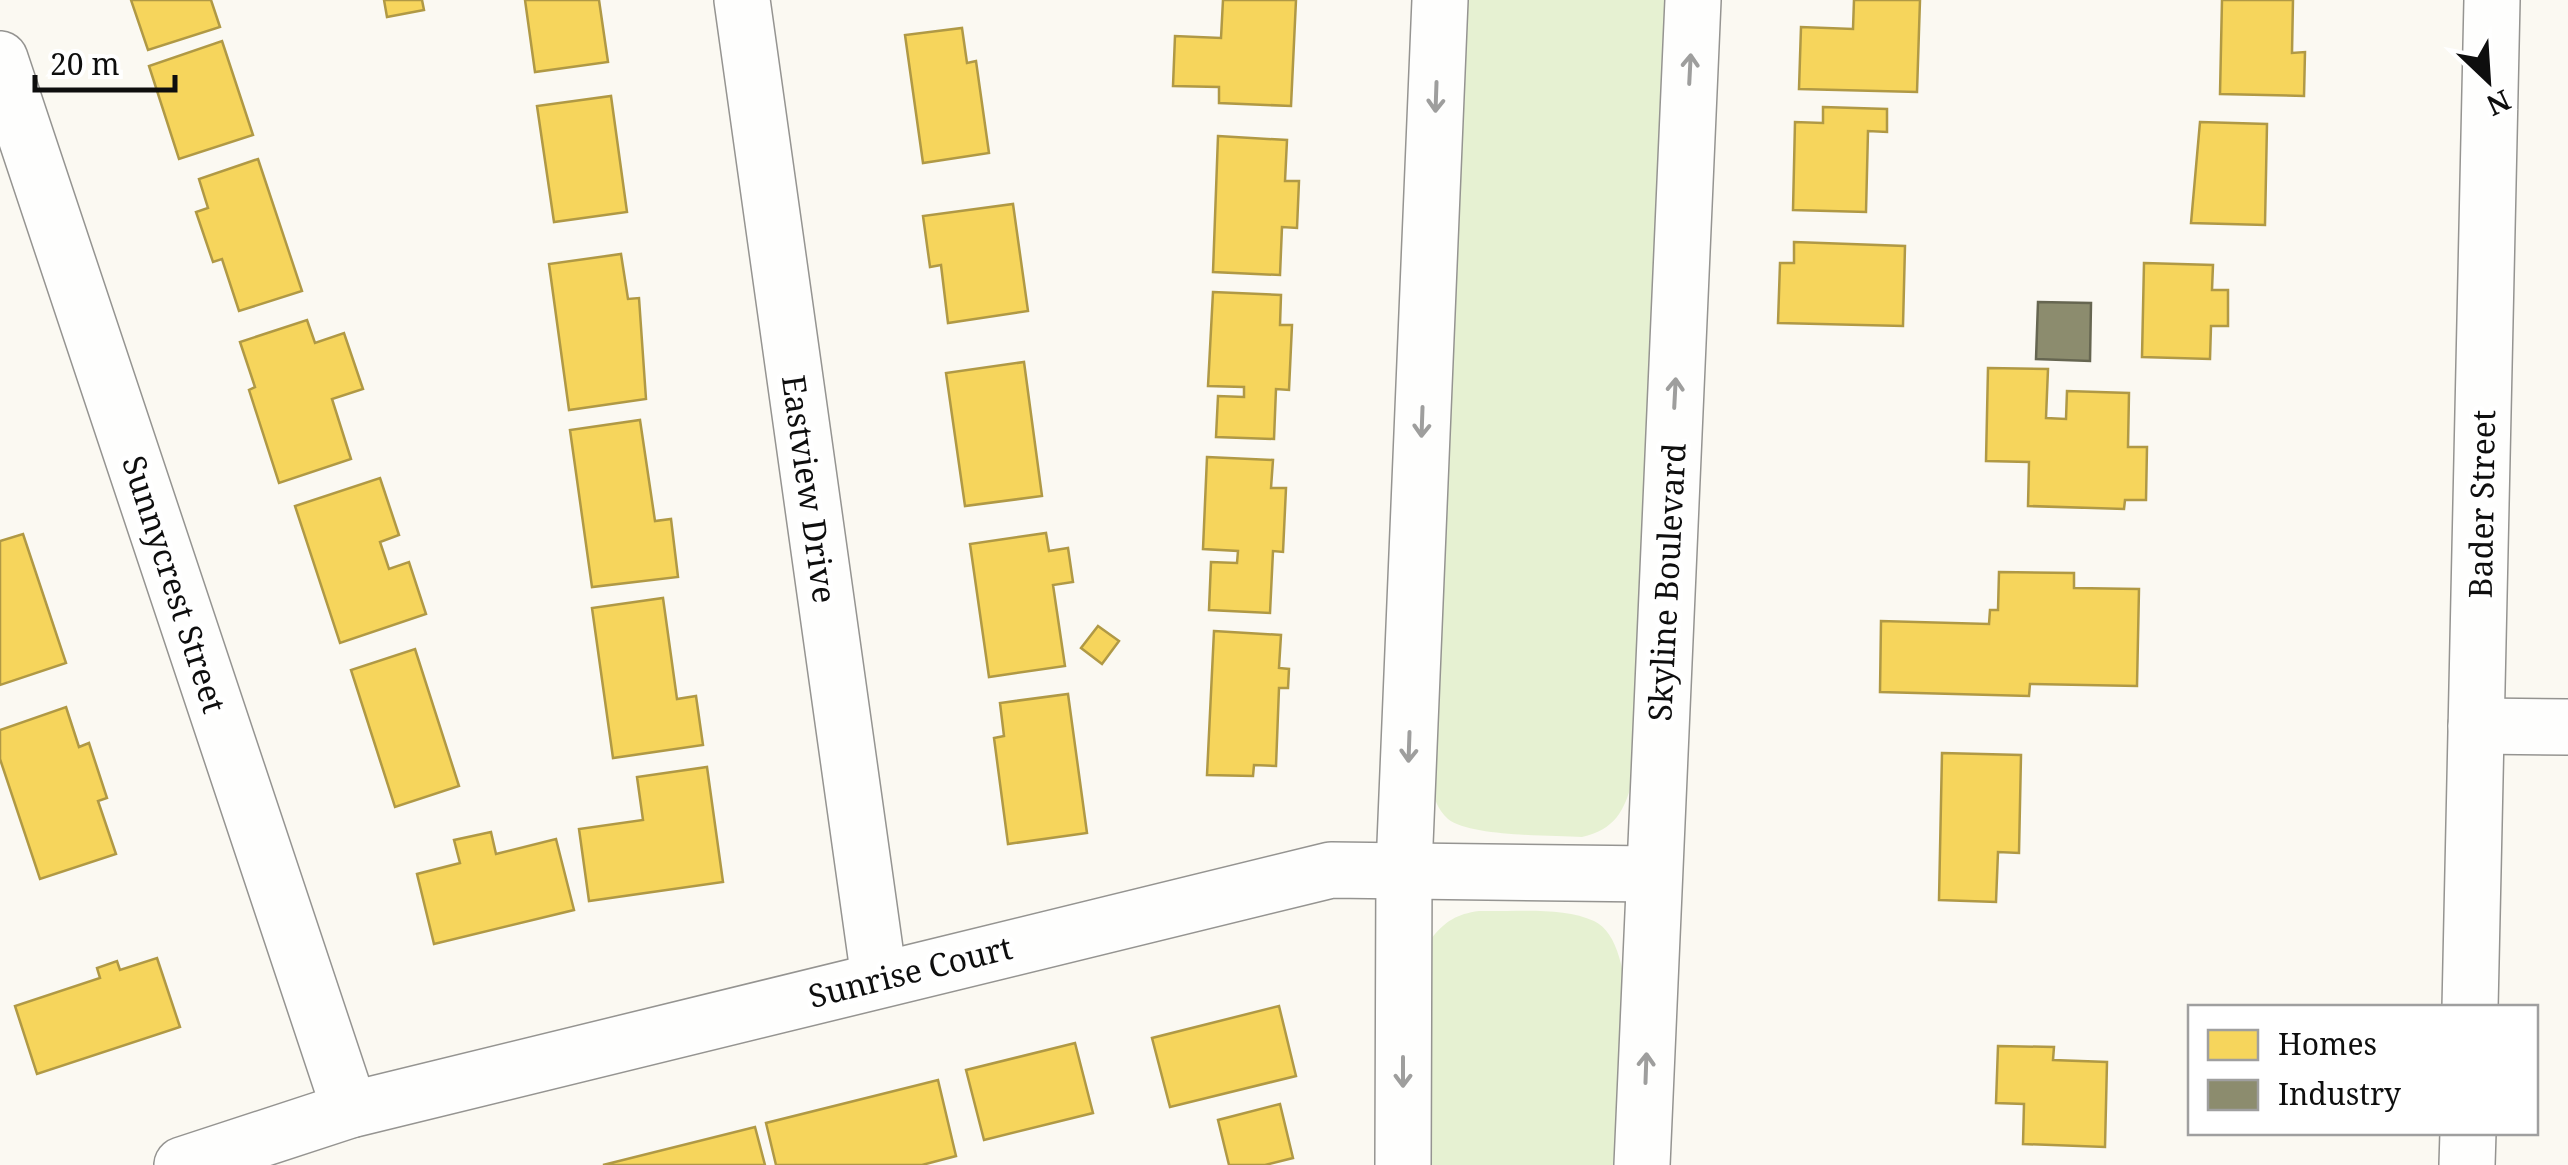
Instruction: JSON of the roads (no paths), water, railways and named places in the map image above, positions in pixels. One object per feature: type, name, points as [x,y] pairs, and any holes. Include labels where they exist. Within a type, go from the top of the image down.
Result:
[{"type":"street","name":"Eastview Drive","points":[[742,0],[878,978]]},
{"type":"street","points":[[1403,1165],[1404,868],[1440,0]]},
{"type":"street","name":"Skyline Boulevard","points":[[1642,1165],[1693,0]]},
{"type":"street","name":"Bader Street","points":[[2470,1005],[2492,0]]},
{"type":"street","name":"Sunnycrest Street","points":[[0,58],[350,1110]]},
{"type":"street","points":[[2476,726],[2568,727]]},
{"type":"street","name":"Sunrise Court","points":[[182,1165],[350,1110],[1330,870],[1653,874]]},
{"type":"street","points":[[2467,1165],[2468,1135]]}]
